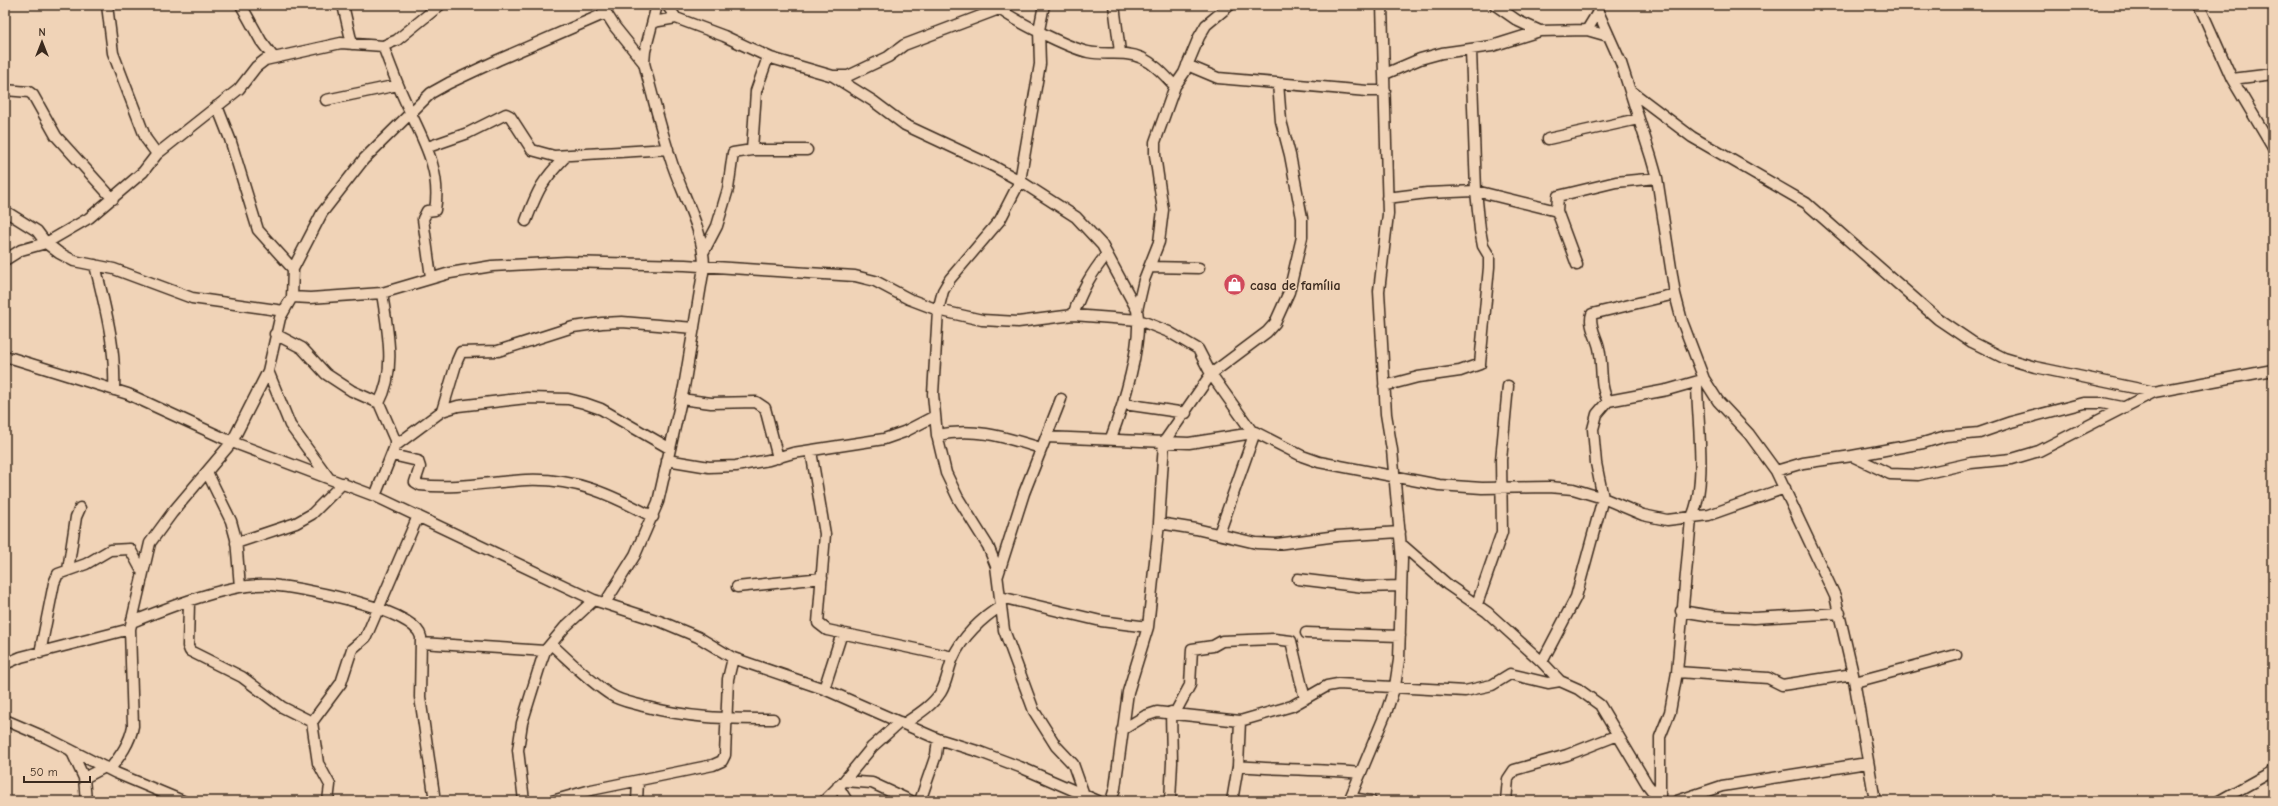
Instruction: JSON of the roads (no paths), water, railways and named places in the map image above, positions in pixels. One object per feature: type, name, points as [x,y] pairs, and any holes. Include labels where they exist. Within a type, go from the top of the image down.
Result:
[{"type":"street","points":[[107,5],[113,53],[122,70],[146,139],[157,154]]},
{"type":"street","points":[[241,5],[261,41],[274,58]]},
{"type":"street","points":[[343,5],[352,44]]},
{"type":"street","points":[[5,260],[21,250],[46,243],[90,218],[143,172],[157,154],[239,89],[256,67],[265,60],[322,46],[341,43],[383,46],[398,40],[440,5]]},
{"type":"street","points":[[605,603],[635,555],[653,517],[682,399],[704,267],[704,251],[700,234],[668,149],[644,63],[645,51],[657,5]]},
{"type":"street","points":[[666,5],[676,18]]},
{"type":"street","points":[[1044,5],[1039,30],[1040,64],[1020,180],[1000,220],[950,279],[943,292],[938,310],[933,394],[937,435],[946,472],[958,498],[988,546],[998,575],[1004,630],[1034,711],[1056,746],[1073,764],[1079,793]]},
{"type":"street","points":[[1114,5],[1120,52]]},
{"type":"street","points":[[1111,438],[1124,404],[1138,339],[1138,315],[1144,280],[1159,242],[1163,210],[1155,155],[1155,142],[1174,86],[1187,65],[1198,37],[1206,25],[1230,5]]},
{"type":"street","points":[[1371,801],[1350,799],[1387,710],[1395,686],[1400,636],[1401,586],[1401,544],[1384,386],[1379,292],[1388,214],[1386,91],[1382,5]]},
{"type":"street","points":[[1495,5],[1518,21],[1540,31]]},
{"type":"street","points":[[2199,5],[2232,79],[2273,148]]},
{"type":"street","points":[[833,76],[848,76],[888,57],[904,45],[997,7],[1078,49],[1089,52],[1120,52],[1140,58],[1152,64],[1174,86]]},
{"type":"street","points":[[84,778],[107,768],[120,757],[131,737],[133,726],[131,626],[150,543],[232,442],[268,371],[275,334],[284,311],[292,297],[293,269],[322,213],[339,190],[364,159],[410,112],[431,93],[449,82],[603,9],[644,63]]},
{"type":"street","points":[[1587,30],[1596,9]]},
{"type":"street","points":[[1596,9],[1631,91],[1638,120],[1657,178],[1675,294],[1700,381],[1699,484],[1694,512],[1691,519],[1681,611],[1677,672],[1670,712],[1660,737],[1660,800]]},
{"type":"street","points":[[653,22],[676,18],[724,36],[768,56],[833,76],[873,101],[905,125],[972,155],[1020,180],[1076,217],[1090,230],[1107,254],[1138,315]]},
{"type":"street","points":[[1514,40],[1518,21]]},
{"type":"street","points":[[1385,74],[1420,59],[1442,53],[1471,50],[1514,40],[1540,31],[1587,30],[1608,36]]},
{"type":"street","points":[[383,46],[410,112],[428,147],[435,179],[435,210],[428,212],[423,219],[431,277]]},
{"type":"street","points":[[1384,386],[1418,377],[1460,371],[1480,364],[1489,256],[1483,246],[1476,191],[1471,50]]},
{"type":"street","points":[[752,150],[756,91],[768,56]]},
{"type":"street","points":[[1187,65],[1218,78],[1367,92],[1386,91]]},
{"type":"street","points":[[2232,79],[2273,74]]},
{"type":"street","points":[[1111,801],[1115,788],[1128,692],[1148,627],[1159,523],[1164,442],[1186,413],[1211,374],[1267,332],[1281,313],[1289,292],[1302,238],[1302,218],[1290,155],[1281,120],[1278,83]]},
{"type":"street","points":[[326,100],[398,85]]},
{"type":"street","points":[[5,90],[29,92],[33,95],[56,136],[113,199]]},
{"type":"street","points":[[1631,91],[1692,137],[1806,203],[1845,236],[1900,288],[1938,319],[1972,342],[2004,358],[2035,367],[2154,392]]},
{"type":"street","points":[[217,106],[230,139],[258,230],[263,238],[293,269]]},
{"type":"street","points":[[428,147],[468,133],[506,114],[510,116],[532,150],[554,156],[668,149]]},
{"type":"street","points":[[1548,139],[1638,120]]},
{"type":"street","points":[[704,251],[717,226],[728,189],[732,154],[752,150],[807,150]]},
{"type":"street","points":[[526,221],[542,182],[566,156]]},
{"type":"street","points":[[1577,265],[1557,211],[1556,200],[1561,194],[1616,182],[1657,178]]},
{"type":"street","points":[[1387,198],[1427,193],[1476,191],[1557,211]]},
{"type":"street","points":[[5,211],[37,231],[46,243],[59,253],[74,261],[121,271],[192,298],[284,311]]},
{"type":"street","points":[[1073,315],[1090,274],[1107,254]]},
{"type":"street","points":[[292,297],[310,298],[382,293],[431,277],[492,266],[566,262],[704,267],[855,276],[875,281],[909,298],[938,310],[968,318],[999,322],[1018,322],[1073,315],[1138,315],[1198,349],[1211,374],[1254,432],[1302,456],[1319,462],[1439,485],[1501,488],[1549,487],[1573,489],[1603,498],[1628,510],[1657,519],[1691,519],[1725,510],[1785,488]]},
{"type":"street","points":[[94,265],[112,339],[115,368],[114,390]]},
{"type":"street","points":[[1150,267],[1199,268]]},
{"type":"street","points":[[379,403],[386,387],[388,356],[382,293]]},
{"type":"street","points":[[1608,401],[1603,383],[1599,349],[1591,320],[1592,314],[1675,294]]},
{"type":"street","points":[[442,411],[461,352],[498,351],[573,327],[602,323],[622,322],[694,328]]},
{"type":"street","points":[[275,334],[302,348],[326,374],[352,391],[379,403],[395,440],[394,450],[375,496]]},
{"type":"street","points":[[5,356],[128,394],[232,442],[343,482],[375,496],[594,600],[640,614],[698,637],[733,658],[824,689],[938,739],[980,752],[1098,801]]},
{"type":"street","points":[[1852,456],[1890,474],[1906,476],[1929,473],[1971,463],[2012,459],[2039,450],[2154,392],[2273,370]]},
{"type":"street","points":[[268,371],[290,425],[328,477]]},
{"type":"street","points":[[1542,662],[1576,597],[1603,498],[1596,463],[1593,429],[1597,414],[1608,401],[1700,381]]},
{"type":"street","points":[[1700,381],[1749,434],[1776,471],[1822,567],[1840,613],[1854,678],[1867,763],[1875,801]]},
{"type":"street","points":[[1477,604],[1502,532],[1501,488],[1504,420],[1508,386]]},
{"type":"street","points":[[394,450],[442,411],[458,406],[527,398],[568,399],[601,409],[669,448]]},
{"type":"street","points":[[682,399],[711,403],[756,402],[762,404],[765,408],[778,458]]},
{"type":"street","points":[[998,575],[1041,448],[1061,400]]},
{"type":"street","points":[[1776,471],[1803,463],[1923,443],[1946,436],[1979,433],[2011,422],[2084,403],[2102,402],[2122,407]]},
{"type":"street","points":[[1124,404],[1186,413]]},
{"type":"street","points":[[667,460],[716,466],[736,466],[811,451],[884,439],[904,432],[935,416]]},
{"type":"street","points":[[937,435],[957,431],[980,431],[1041,448]]},
{"type":"street","points":[[1046,438],[1111,438],[1164,442],[1209,441],[1254,432]]},
{"type":"street","points":[[1219,534],[1254,432]]},
{"type":"street","points":[[394,450],[418,461],[420,467],[415,482],[420,485],[463,487],[526,480],[556,482],[588,487],[607,493],[653,517]]},
{"type":"street","points":[[811,451],[825,534],[818,623],[827,630],[953,656]]},
{"type":"street","points":[[207,472],[228,510],[236,542],[240,587]]},
{"type":"street","points":[[236,542],[302,520],[312,514],[343,482]]},
{"type":"street","points":[[68,570],[76,517],[80,508]]},
{"type":"street","points":[[328,801],[330,786],[318,763],[312,722],[340,683],[348,656],[352,649],[366,637],[418,516]]},
{"type":"street","points":[[1159,523],[1219,534],[1256,543],[1277,544],[1343,536],[1400,532]]},
{"type":"street","points":[[1401,544],[1448,585],[1477,604],[1542,662],[1560,681],[1578,689],[1600,705],[1647,784],[1660,800]]},
{"type":"street","points":[[40,653],[54,583],[58,574],[86,564],[110,550],[130,549],[143,573]]},
{"type":"street","points":[[737,587],[822,578]]},
{"type":"street","points":[[1298,579],[1364,587],[1401,586]]},
{"type":"street","points":[[5,664],[131,626],[189,602],[240,587],[278,586],[350,600],[379,608],[413,625],[420,633],[420,697],[435,801]]},
{"type":"street","points":[[524,801],[518,750],[522,723],[548,648],[565,627],[594,600]]},
{"type":"street","points":[[189,602],[188,646],[190,651],[242,677],[282,707],[312,722]]},
{"type":"street","points":[[1000,602],[1101,621],[1148,627]]},
{"type":"street","points":[[824,801],[841,784],[872,747],[902,723],[926,709],[941,693],[953,656],[972,631],[1000,602]]},
{"type":"street","points":[[1681,611],[1712,616],[1754,618],[1840,613]]},
{"type":"street","points":[[824,689],[842,633]]},
{"type":"street","points":[[1306,633],[1400,636]]},
{"type":"street","points":[[1170,801],[1173,713],[1190,685],[1192,650],[1213,646],[1222,641],[1274,639],[1291,641],[1305,699]]},
{"type":"street","points":[[421,644],[548,648],[612,696],[674,715],[726,719],[772,720]]},
{"type":"street","points":[[1677,672],[1768,678],[1782,685],[1854,678],[1956,655]]},
{"type":"street","points":[[552,801],[590,790],[713,765],[722,761],[725,755],[728,679],[733,658]]},
{"type":"street","points":[[1122,730],[1144,716],[1157,712],[1240,721],[1292,706],[1327,686],[1338,684],[1465,691],[1492,685],[1510,674],[1548,683],[1560,681]]},
{"type":"street","points":[[5,720],[107,768],[183,801]]},
{"type":"street","points":[[1232,801],[1238,766],[1240,721]]},
{"type":"street","points":[[1506,801],[1508,779],[1514,770],[1566,755],[1618,735]]},
{"type":"street","points":[[920,801],[936,755],[938,739]]},
{"type":"street","points":[[71,750],[84,778],[86,801]]},
{"type":"street","points":[[1677,801],[1722,786],[1867,763]]},
{"type":"street","points":[[1238,766],[1295,771],[1314,769],[1361,773]]},
{"type":"street","points":[[2219,801],[2273,770]]},
{"type":"street","points":[[637,801],[638,781]]},
{"type":"street","points":[[841,784],[872,783],[911,801]]},
{"type":"street","points":[[841,784],[847,801]]},
{"type":"street","points":[[1071,801],[1079,793]]},
{"type":"place","name":"casa de família","points":[[1235,285]]}]
